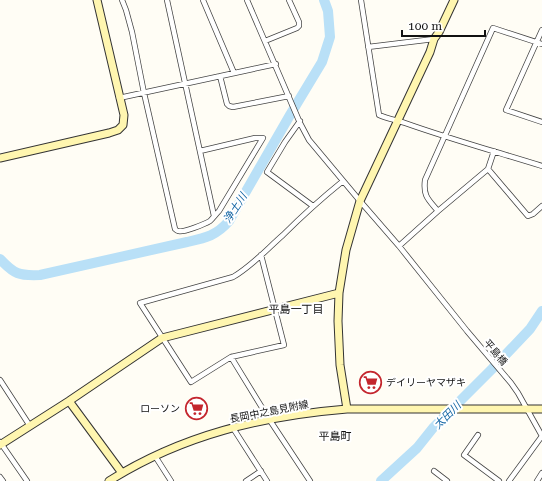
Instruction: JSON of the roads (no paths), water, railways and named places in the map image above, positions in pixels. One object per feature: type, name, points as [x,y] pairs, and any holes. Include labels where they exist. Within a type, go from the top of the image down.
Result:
[{"type":"street","points":[[0,158],[109,133],[118,130],[123,125],[124,120],[98,0]]},
{"type":"street","points":[[122,0],[132,32],[144,93],[175,229],[178,231],[210,221],[219,211],[262,138],[255,138],[200,151]]},
{"type":"street","points":[[167,0],[214,216]]},
{"type":"street","points":[[203,0],[234,73]]},
{"type":"street","name":"平島橋","points":[[247,0],[309,140],[360,202],[399,246],[509,381],[518,393],[542,436]]},
{"type":"street","points":[[265,41],[299,26],[299,22],[289,0]]},
{"type":"street","points":[[361,0],[379,115],[542,166]]},
{"type":"street","points":[[347,409],[340,365],[338,321],[339,293],[346,250],[360,202],[430,52],[434,39],[439,32],[454,0]]},
{"type":"street","points":[[438,211],[426,194],[424,185],[425,180],[493,28],[542,44]]},
{"type":"street","points":[[542,30],[506,110],[542,122]]},
{"type":"street","points":[[368,47],[434,39]]},
{"type":"street","points":[[119,98],[276,64]]},
{"type":"street","points":[[220,76],[227,104],[233,107],[290,97]]},
{"type":"street","points":[[300,121],[267,172],[313,206]]},
{"type":"street","points":[[399,246],[488,169],[494,151]]},
{"type":"street","points":[[488,169],[528,216],[533,214],[542,206]]},
{"type":"street","points":[[261,255],[284,345],[231,357],[191,382],[140,303],[233,277],[245,269],[313,206],[343,181]]},
{"type":"street","points":[[27,481],[0,444],[69,401],[162,338],[339,293]]},
{"type":"street","points":[[231,357],[269,419],[310,481]]},
{"type":"street","points":[[0,380],[30,426]]},
{"type":"street","points":[[69,401],[122,473]]},
{"type":"street","name":"長岡中之島見附線","points":[[109,481],[155,456],[191,441],[269,419],[347,409],[527,409]]},
{"type":"street","points":[[527,409],[542,409]]},
{"type":"street","points":[[233,428],[268,481]]},
{"type":"street","points":[[478,435],[464,454],[493,479],[499,481]]},
{"type":"street","points":[[509,481],[542,436]]},
{"type":"street","points":[[155,456],[171,481]]},
{"type":"street","points":[[246,481],[261,471]]},
{"type":"street","points":[[434,472],[447,481]]},
{"type":"street","points":[[537,481],[542,474]]},
{"type":"street","points":[[0,477],[3,481]]},
{"type":"waterway","name":"浄土川","points":[[0,259],[9,268],[17,273],[40,275],[199,239],[210,236],[219,230],[229,221],[322,62],[330,37],[328,11],[324,0]]},
{"type":"waterway","name":"太田川","points":[[381,481],[417,448],[433,428],[530,329],[542,311]]},
{"type":"place","name":"デイリーヤマザキ","points":[[370,382]]},
{"type":"place","name":"ローソン","points":[[196,408]]},
{"type":"district","name":"平島一丁目","points":[[296,309]]},
{"type":"district","name":"平島町","points":[[335,436]]}]
